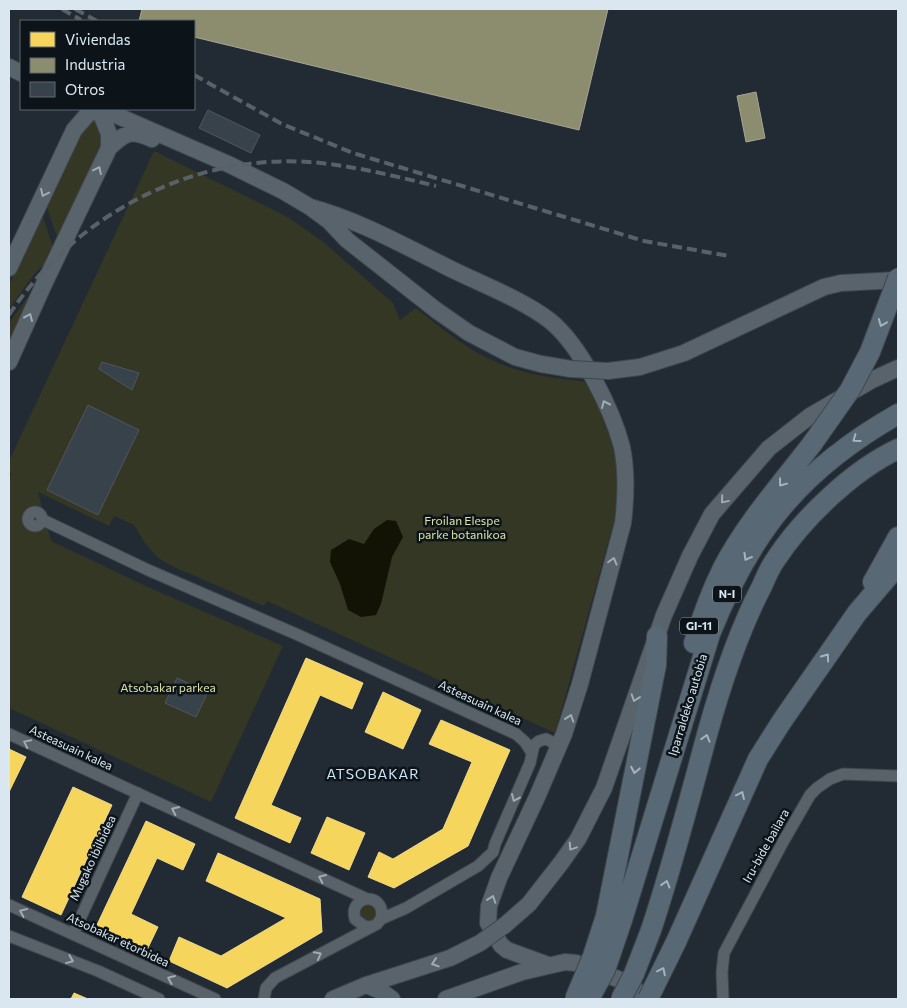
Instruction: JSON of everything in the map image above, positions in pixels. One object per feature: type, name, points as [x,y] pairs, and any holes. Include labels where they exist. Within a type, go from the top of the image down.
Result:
[{"type":"highway","name":"GI-11","points":[[649,835],[679,695],[702,614],[723,568],[741,538],[850,390],[870,352],[898,279]]},
{"type":"highway","name":"Iparraldeko autobia","points":[[589,999],[605,970],[614,918],[649,835],[710,634],[722,604],[752,547],[794,493],[815,472],[864,434],[898,414]]},
{"type":"highway","name":"N-I","points":[[621,999],[634,974],[651,930],[678,845],[719,693],[745,617],[776,559],[806,521],[846,482],[898,449]]},
{"type":"highway","points":[[857,613],[898,537]]},
{"type":"highway","points":[[648,999],[676,942],[758,759],[857,613],[898,565]]},
{"type":"highway","points":[[575,999],[593,956],[614,918],[656,665],[657,636]]},
{"type":"street","points":[[9,268],[74,130],[87,115],[97,110]]},
{"type":"street","points":[[99,110],[109,134],[109,148]]},
{"type":"street","points":[[101,110],[228,164],[283,191],[310,207],[347,240],[436,310],[469,333],[515,357],[541,364],[571,369],[608,371],[640,367],[684,353],[824,287],[841,283],[898,279]]},
{"type":"street","points":[[9,362],[109,148],[126,134],[144,135],[284,202],[332,233],[347,240]]},
{"type":"street","points":[[310,207],[359,222],[540,313],[566,336],[580,353],[597,386],[621,447],[626,496],[623,523],[572,710],[558,749],[511,856],[499,878],[489,906],[488,923],[501,945],[506,950],[548,965]]},
{"type":"street","points":[[333,999],[366,985],[450,958],[480,943],[529,904],[578,839],[592,814],[604,788],[664,615],[690,556],[712,514],[769,448],[810,416],[872,380],[898,368]]},
{"type":"street","name":"Asteasuain kalea","points":[[43,520],[148,570],[296,634],[516,734],[525,742],[532,753]]},
{"type":"street","name":"Asteasuain kalea","points":[[9,734],[372,900],[381,907],[404,909]]},
{"type":"street","points":[[264,999],[266,988],[275,978],[404,909],[478,866],[493,852],[494,844],[530,763],[534,745],[539,740],[546,739],[552,742],[558,749]]},
{"type":"street","name":"Iru-bide bailara","points":[[723,999],[722,972],[724,953],[778,850],[810,796],[817,788],[830,779],[843,774],[898,776]]},
{"type":"street","name":"Mugako ibilbidea","points":[[73,934],[138,793]]},
{"type":"street","points":[[493,852],[503,858],[511,856]]},
{"type":"street","points":[[367,899],[359,901],[356,905],[355,919],[360,925],[376,923]]},
{"type":"street","name":"Atsobakar etorbidea","points":[[9,906],[215,999]]},
{"type":"street","points":[[376,923],[382,912],[381,907]]},
{"type":"street","points":[[9,936],[98,971],[159,999]]},
{"type":"street","points":[[446,999],[522,972],[565,962],[576,963],[623,981],[648,999]]},
{"type":"street","points":[[366,985],[381,991],[392,999]]},
{"type":"green space","points":[[96,120],[103,142],[58,240],[46,205],[82,129]]},
{"type":"green space","points":[[154,151],[286,216],[322,241],[393,303],[400,320],[416,308],[462,343],[487,358],[533,374],[588,382],[610,437],[618,474],[619,493],[617,513],[555,733],[267,601],[264,606],[174,567],[158,558],[145,543],[134,525],[114,516],[109,526],[38,492],[51,541],[150,588],[283,646],[211,802],[9,708],[9,478],[12,474],[9,472],[9,461]]},
{"type":"green space","points":[[42,214],[54,250],[50,259],[35,273],[9,309],[9,285]]},
{"type":"green space","points":[[36,286],[10,340],[9,323]]},
{"type":"green space","points":[[365,905],[371,905],[376,910],[374,919],[365,921],[360,916],[360,910]]},
{"type":"shaded area","points":[[387,520],[396,521],[403,537],[392,557],[381,604],[376,615],[361,617],[348,610],[340,584],[330,562],[331,550],[349,539],[364,544],[374,529]]},
{"type":"building: Viviendas","points":[[306,658],[363,683],[352,709],[320,695],[271,805],[301,818],[290,843],[235,818]]},
{"type":"building: Viviendas","points":[[383,692],[421,710],[403,749],[365,732]]},
{"type":"building: Viviendas","points":[[441,720],[510,750],[468,846],[394,888],[368,877],[379,852],[393,859],[443,829],[472,762],[429,744]]},
{"type":"building: Viviendas","points":[[9,749],[26,757],[9,792]]},
{"type":"building: Viviendas","points":[[73,787],[112,805],[61,915],[22,897]]},
{"type":"building: Viviendas","points":[[327,817],[365,833],[349,870],[311,853]]},
{"type":"building: Viviendas","points":[[146,821],[195,844],[183,870],[157,858],[131,914],[158,927],[146,952],[95,929]]},
{"type":"building: Viviendas","points":[[218,853],[320,899],[322,932],[227,988],[169,961],[179,937],[221,956],[286,918],[206,881]]},
{"type":"building: Viviendas","points":[[74,993],[88,999],[71,999]]},
{"type":"building: Industria","points":[[142,9],[608,9],[579,130],[195,37],[195,20],[139,20]]},
{"type":"building: Industria","points":[[756,92],[765,138],[746,142],[737,96]]},
{"type":"building: Otros","points":[[208,110],[260,135],[251,153],[199,128]]},
{"type":"building: Otros","points":[[102,362],[139,373],[132,390],[99,369]]},
{"type":"building: Otros","points":[[88,405],[139,430],[98,515],[47,490]]},
{"type":"building: Otros","points":[[177,678],[208,692],[196,717],[165,703]]},
{"type":"railway","points":[[62,9],[81,20]]},
{"type":"railway","points":[[75,9],[95,20]]},
{"type":"railway","points":[[195,76],[282,124],[353,153],[644,241],[729,256]]},
{"type":"railway","points":[[9,315],[36,280],[67,248],[101,221],[139,198],[179,181],[221,169],[265,162],[309,162],[357,168],[436,186]]},
{"type":"district","name":"ATSOBAKAR","points":[[373,774]]},
{"type":"park label","name":"Froilan Elespe parke botanikoa","points":[[462,528]]},
{"type":"park label","name":"Atsobakar parkea","points":[[168,688]]}]
